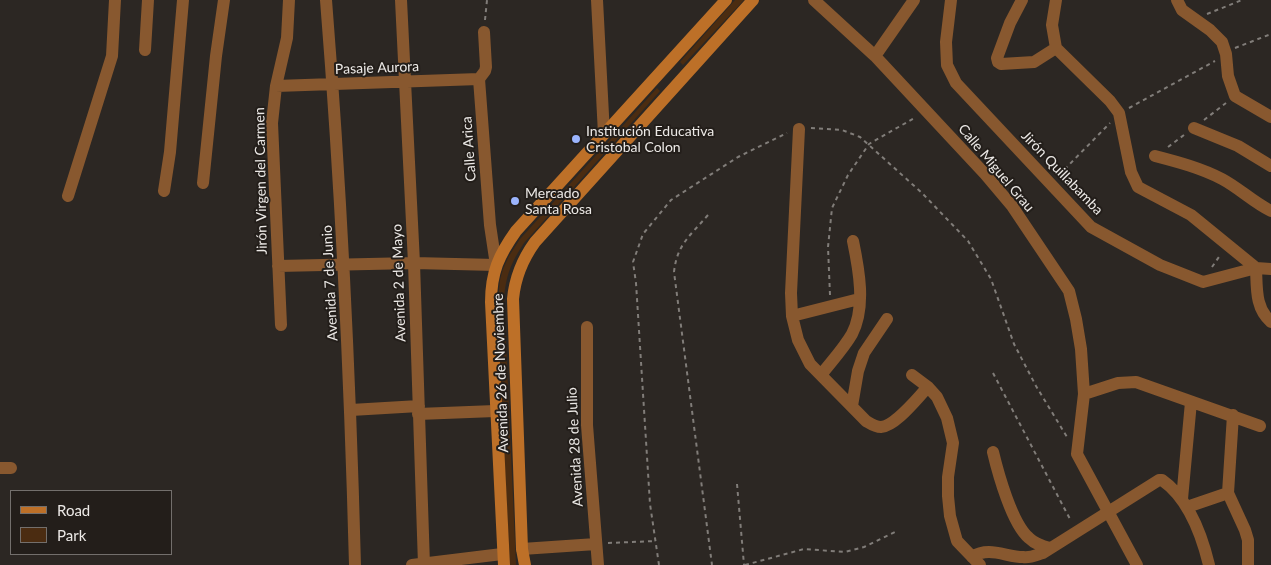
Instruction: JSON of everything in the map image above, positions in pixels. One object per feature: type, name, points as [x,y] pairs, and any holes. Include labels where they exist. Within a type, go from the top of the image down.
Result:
[{"type":"main road","name":"Avenida 26 de Noviembre","points":[[525,565],[522,549],[513,299],[518,270],[525,255],[535,242],[753,0]]},
{"type":"main road","name":"Avenida 26 de Noviembre","points":[[503,559],[491,302],[491,285],[496,265],[504,248],[516,232],[723,1]]},
{"type":"main road","points":[[662,70],[677,84]]},
{"type":"street","points":[[68,196],[112,56],[115,0]]},
{"type":"street","points":[[145,50],[148,0]]},
{"type":"street","points":[[164,192],[170,152],[183,0]]},
{"type":"street","points":[[203,183],[216,56],[224,0]]},
{"type":"street","name":"Jirón Virgen del Carmen","points":[[280,325],[272,123],[276,86],[287,38],[289,0]]},
{"type":"street","name":"Avenida 7 de Junio","points":[[326,0],[344,263],[351,410],[355,565]]},
{"type":"street","name":"Avenida 2 de Mayo","points":[[401,0],[419,410],[420,564]]},
{"type":"street","points":[[597,0],[604,134]]},
{"type":"street","name":"Calle Miguel Grau","points":[[814,0],[875,56],[1012,206],[1069,291],[1081,349],[1084,394],[1077,454]]},
{"type":"street","points":[[875,56],[914,0]]},
{"type":"street","name":"Jirón Quillabamba","points":[[951,0],[946,42],[947,65],[956,83],[1091,227],[1160,265],[1203,282]]},
{"type":"street","points":[[1022,0],[1010,22],[997,58],[998,62],[1001,64],[1034,62],[1056,48]]},
{"type":"street","points":[[1056,0],[1052,25],[1056,48],[1110,101],[1119,113],[1131,172],[1138,188],[1191,215],[1256,268],[1258,302],[1264,316],[1271,322]]},
{"type":"street","points":[[1177,0],[1182,10],[1210,30],[1222,42],[1226,54],[1228,76],[1235,96],[1271,118]]},
{"type":"street","name":"Calle Arica","points":[[484,32],[485,71],[478,79],[490,225],[496,265]]},
{"type":"street","name":"Pasaje Aurora","points":[[276,86],[478,79]]},
{"type":"street","points":[[1194,128],[1238,146],[1271,166]]},
{"type":"street","points":[[799,129],[792,256],[792,316],[798,340],[810,364],[866,421],[874,426],[881,427],[887,425],[899,416],[928,387]]},
{"type":"street","points":[[1155,156],[1194,167],[1222,179],[1254,202],[1271,211]]},
{"type":"street","points":[[821,375],[851,335],[856,322],[859,299],[858,269],[854,241]]},
{"type":"street","points":[[278,266],[344,263],[496,265]]},
{"type":"street","points":[[1203,282],[1256,268],[1271,269]]},
{"type":"street","points":[[792,316],[859,299]]},
{"type":"street","points":[[852,406],[858,371],[864,353],[886,319]]},
{"type":"street","name":"Avenida 28 de Julio","points":[[587,327],[587,425],[598,565]]},
{"type":"street","points":[[912,375],[938,397],[947,418],[953,443],[948,477],[950,516],[957,541],[976,561],[985,552],[1033,557],[1158,480],[1164,481],[1184,503],[1206,552],[1209,565]]},
{"type":"street","points":[[1084,394],[1118,383],[1136,382],[1260,426]]},
{"type":"street","points":[[1184,503],[1191,402]]},
{"type":"street","points":[[351,410],[495,411]]},
{"type":"street","points":[[1233,415],[1228,493],[1248,540],[1248,565]]},
{"type":"street","points":[[993,452],[1000,478],[1021,529],[1036,544],[1050,548]]},
{"type":"street","points":[[1077,454],[1137,565]]},
{"type":"street","points":[[1184,503],[1228,493]]},
{"type":"street","points":[[522,549],[596,544]]},
{"type":"street","points":[[420,564],[503,559]]},
{"type":"path","points":[[484,32],[487,0]]},
{"type":"path","points":[[1188,15],[1208,14],[1242,0]]},
{"type":"path","points":[[1050,183],[1119,113],[1226,54],[1230,50],[1271,34]]},
{"type":"path","points":[[830,306],[828,247],[832,208],[848,175],[869,144],[926,111]]},
{"type":"path","points":[[659,565],[650,504],[636,283],[633,262],[643,234],[671,200],[738,157],[791,131],[818,128],[842,130],[860,137],[922,193],[968,241],[991,279],[1014,344],[1036,386],[1077,454]]},
{"type":"path","points":[[708,215],[682,245],[675,257],[674,272],[712,565]]},
{"type":"path","points":[[1203,282],[1227,244]]},
{"type":"path","points":[[993,373],[1076,532]]},
{"type":"path","points":[[737,484],[745,565],[804,549],[845,552],[864,547],[897,531]]},
{"type":"path","points":[[596,544],[655,541]]},
{"type":"green space","points":[[735,0],[744,0],[683,65],[680,62]]},
{"type":"green space","points":[[657,88],[660,91],[524,243],[512,263],[506,283],[504,299],[516,565],[510,565],[498,299],[503,269],[520,239]]},
{"type":"place","name":"Institución Educativa Cristobal Colon","points":[[576,139]]},
{"type":"place","name":"Mercado Santa Rosa","points":[[515,201]]}]
